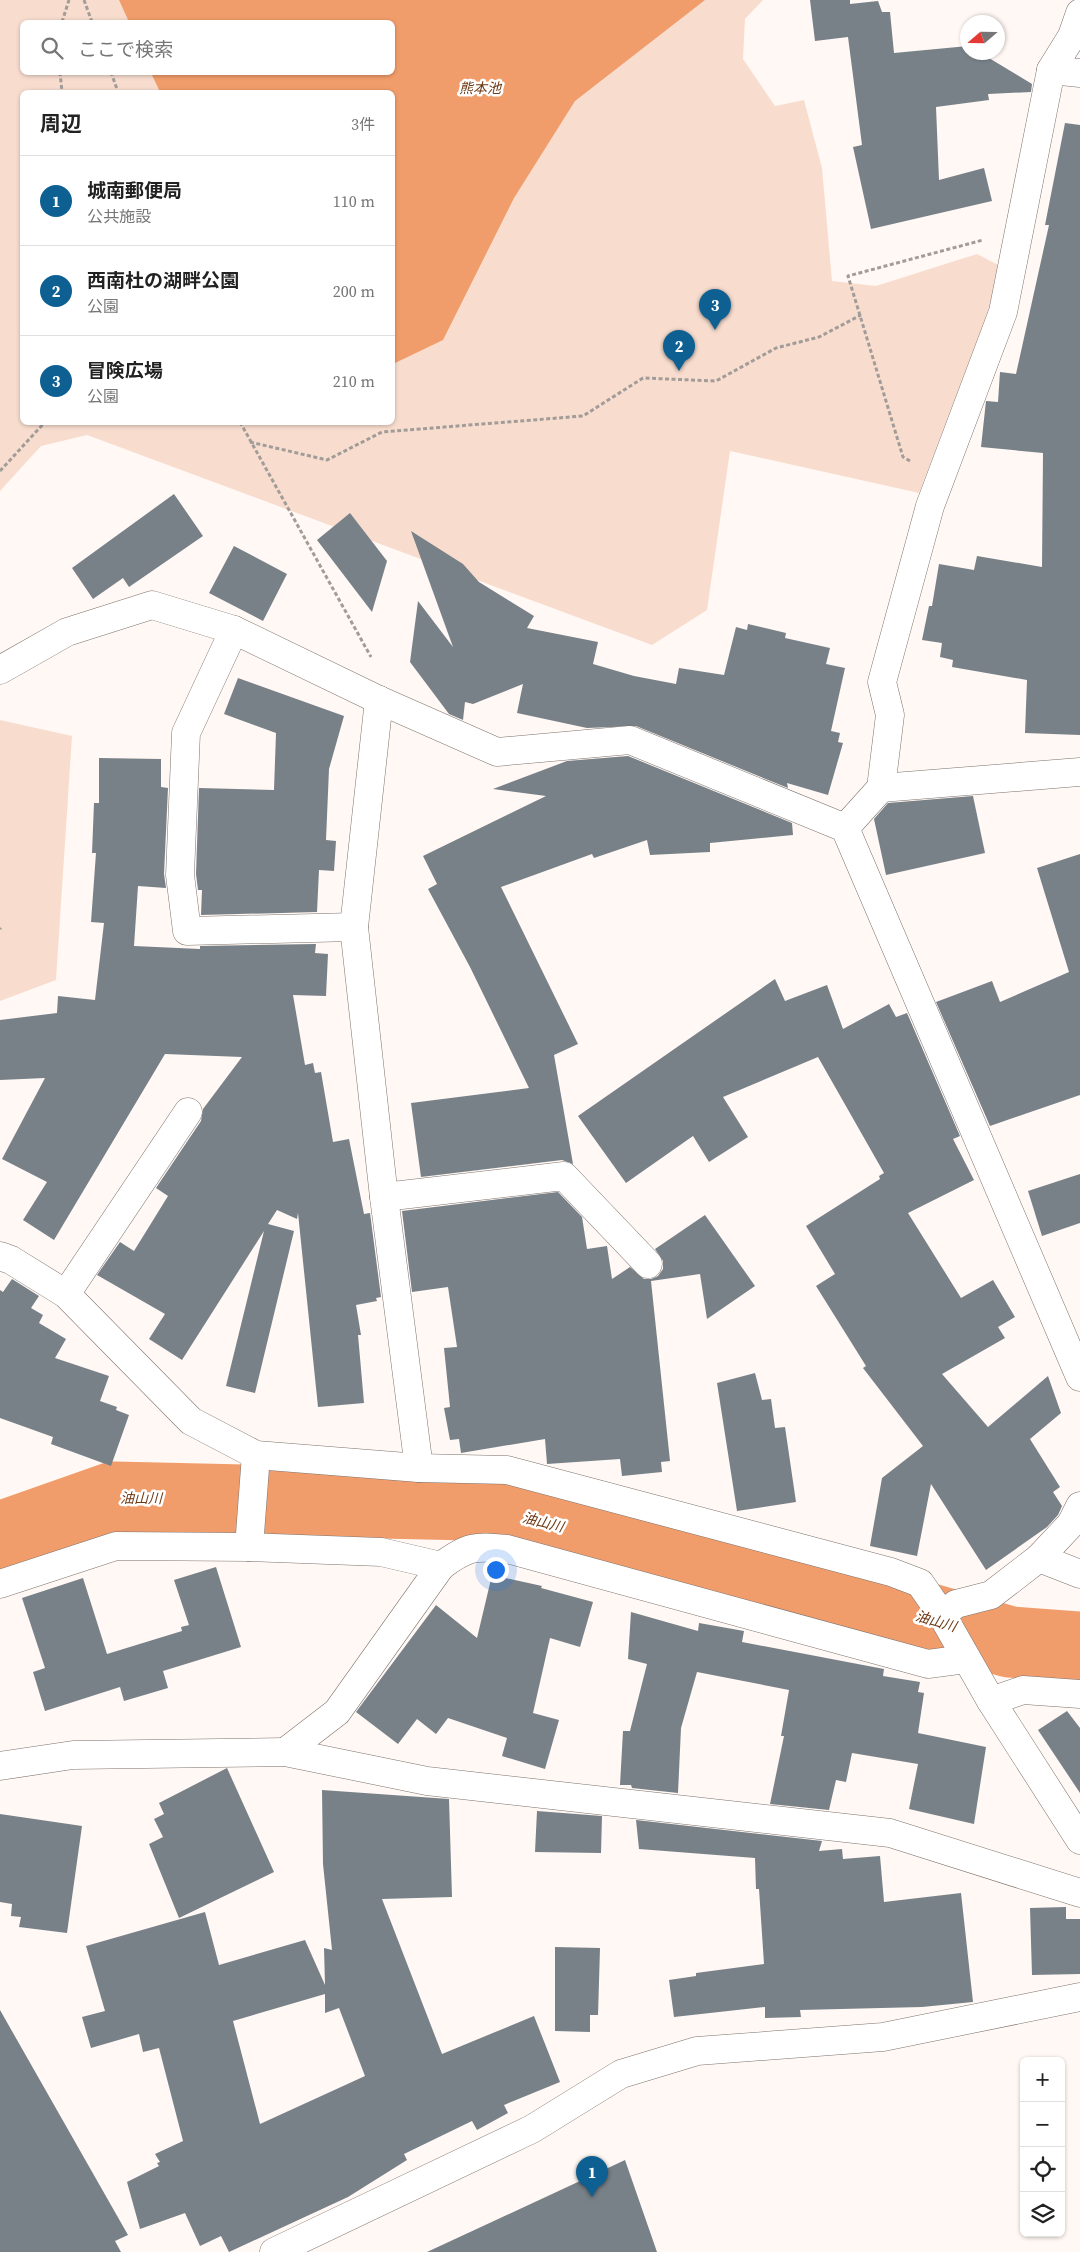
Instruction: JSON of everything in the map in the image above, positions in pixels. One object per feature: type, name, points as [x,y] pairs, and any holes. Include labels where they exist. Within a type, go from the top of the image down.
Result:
[{"type":"street","points":[[845,828],[881,788],[890,715],[882,682],[930,506],[1003,312],[1051,70],[1072,36],[1080,13]]},
{"type":"street","points":[[1051,70],[1080,73]]},
{"type":"street","points":[[0,670],[68,632],[152,605],[234,630],[379,700],[496,752],[630,740],[845,828],[1080,1377]]},
{"type":"street","points":[[234,630],[186,733],[180,875],[188,931],[354,927]]},
{"type":"street","points":[[379,700],[354,927],[384,1197],[419,1468]]},
{"type":"street","points":[[881,788],[1080,772]]},
{"type":"street","points":[[66,1294],[188,1112]]},
{"type":"street","points":[[384,1197],[564,1176],[648,1264]]},
{"type":"street","points":[[0,1256],[11,1260],[66,1294],[191,1421],[256,1456],[419,1468],[507,1470],[892,1572],[920,1583],[942,1615],[966,1659],[1080,1840]]},
{"type":"street","points":[[249,1547],[256,1456]]},
{"type":"street","points":[[942,1615],[956,1604],[991,1595],[1039,1558],[1071,1524],[1080,1506]]},
{"type":"street","points":[[0,1584],[116,1546],[249,1547],[381,1552],[441,1566]]},
{"type":"street","points":[[285,1752],[337,1712],[441,1566],[459,1553],[478,1546],[507,1549],[928,1664],[966,1659]]},
{"type":"street","points":[[1039,1558],[1080,1574]]},
{"type":"street","points":[[992,1701],[1023,1690],[1080,1694]]},
{"type":"street","points":[[0,1766],[73,1755],[285,1752],[427,1781],[890,1833],[1080,1893]]},
{"type":"street","points":[[274,2252],[532,2129],[620,2074],[697,2052],[883,2038],[1080,1997]]},
{"type":"path","points":[[63,20],[69,0]]},
{"type":"path","points":[[84,0],[91,20]]},
{"type":"path","points":[[60,75],[62,90]]},
{"type":"path","points":[[112,75],[117,90]]},
{"type":"path","points":[[939,481],[903,457],[848,276],[1018,231]]},
{"type":"path","points":[[250,442],[327,460],[382,432],[582,416],[643,378],[716,381],[776,348],[819,337],[861,315]]},
{"type":"path","points":[[0,471],[42,425]]},
{"type":"path","points":[[242,425],[372,657],[379,700]]},
{"type":"shaded area","points":[[0,0],[763,0],[745,19],[743,59],[775,106],[804,100],[822,168],[832,281],[876,286],[977,254],[1002,267],[985,320],[919,493],[730,451],[707,610],[652,645],[87,435],[41,446],[0,491]]},
{"type":"shaded area","points":[[0,720],[72,736],[56,980],[0,1001]]},
{"type":"water","name":"熊本池","points":[[119,0],[705,0],[575,101],[514,198],[443,340],[395,363],[395,90],[159,90],[152,75],[395,75],[395,20],[128,20]]},
{"type":"building","points":[[810,0],[850,0],[850,4],[878,1],[882,12],[890,12],[894,53],[960,47],[960,60],[992,60],[1032,84],[1031,92],[988,94],[989,100],[936,107],[939,180],[984,168],[992,201],[871,229],[853,147],[862,145],[848,37],[815,41]]},
{"type":"building","points":[[1065,123],[1080,125],[1080,735],[1025,733],[1027,680],[952,667],[953,660],[940,657],[942,643],[922,640],[929,606],[932,606],[939,564],[974,570],[977,556],[1042,567],[1043,453],[981,447],[986,401],[998,402],[1000,372],[1016,374],[1049,225],[1045,225]]},
{"type":"building","points":[[174,494],[203,536],[129,587],[123,578],[93,599],[72,568]]},
{"type":"building","points":[[350,513],[387,561],[372,612],[317,540]]},
{"type":"building","points":[[411,531],[463,564],[479,582],[534,616],[527,628],[598,642],[593,664],[634,676],[676,684],[679,668],[724,675],[736,627],[747,630],[748,624],[786,633],[785,638],[830,648],[826,664],[845,668],[831,731],[840,733],[838,742],[843,743],[828,795],[787,783],[788,788],[636,726],[587,728],[517,713],[523,684],[473,704],[465,702],[463,720],[449,714],[410,662],[418,601],[453,647]]},
{"type":"building","points":[[234,546],[287,574],[263,621],[209,593]]},
{"type":"building","points":[[238,678],[344,716],[329,769],[326,840],[336,841],[334,871],[319,870],[317,912],[201,915],[202,890],[198,890],[196,874],[199,788],[274,790],[276,733],[224,714]]},
{"type":"building","points":[[628,756],[792,823],[793,835],[710,843],[710,852],[650,855],[647,840],[594,858],[592,854],[501,887],[578,1044],[554,1055],[573,1164],[562,1160],[421,1177],[411,1103],[529,1088],[470,967],[428,889],[437,884],[423,856],[546,796],[493,789],[567,761]]},
{"type":"building","points":[[99,758],[161,759],[161,787],[168,788],[164,874],[166,888],[138,886],[134,946],[200,949],[200,946],[316,944],[315,953],[328,954],[326,996],[293,995],[305,1065],[313,1063],[315,1073],[321,1072],[333,1142],[349,1139],[364,1214],[370,1213],[381,1297],[376,1298],[377,1301],[356,1305],[361,1335],[358,1335],[364,1403],[318,1407],[298,1213],[297,1219],[277,1210],[268,1224],[294,1231],[255,1393],[226,1386],[264,1231],[182,1360],[149,1339],[165,1314],[97,1275],[120,1242],[134,1251],[168,1196],[156,1188],[201,1121],[203,1109],[242,1057],[165,1054],[54,1240],[23,1220],[47,1182],[2,1159],[45,1078],[0,1080],[0,1020],[57,1013],[58,996],[95,1000],[104,923],[91,922],[96,853],[92,853],[94,803],[99,803]]},
{"type":"building","points":[[973,796],[985,853],[886,875],[874,819],[888,803]]},
{"type":"building","points":[[1080,854],[1080,1095],[990,1126],[936,1002],[992,981],[1000,1002],[1069,972],[1037,868]]},
{"type":"building","points":[[775,979],[785,1001],[827,985],[843,1029],[889,1004],[896,1017],[907,1013],[960,1136],[953,1139],[974,1180],[908,1213],[961,1298],[993,1280],[1015,1317],[998,1327],[1005,1338],[942,1374],[988,1427],[1048,1376],[1061,1413],[1030,1439],[1060,1487],[1053,1492],[1062,1506],[1058,1515],[1047,1527],[986,1570],[931,1484],[917,1556],[870,1546],[882,1478],[923,1446],[863,1368],[866,1366],[816,1286],[835,1274],[806,1226],[880,1179],[879,1176],[884,1173],[818,1057],[723,1097],[748,1137],[709,1162],[693,1136],[626,1183],[578,1116]]},
{"type":"building","points":[[1080,1174],[1080,1223],[1042,1236],[1028,1191]]},
{"type":"building","points":[[558,1192],[582,1217],[587,1249],[607,1246],[612,1279],[630,1267],[644,1279],[658,1276],[663,1269],[663,1261],[655,1249],[705,1215],[755,1286],[707,1319],[700,1274],[651,1281],[670,1461],[661,1462],[662,1472],[622,1476],[620,1459],[547,1464],[545,1439],[461,1453],[459,1439],[450,1440],[444,1408],[450,1407],[444,1348],[457,1347],[448,1287],[412,1292],[402,1211]]},
{"type":"building","points":[[12,1279],[39,1296],[31,1308],[43,1315],[39,1323],[66,1339],[55,1358],[109,1376],[100,1401],[117,1407],[116,1410],[129,1415],[111,1466],[51,1444],[53,1437],[0,1418],[0,1290],[3,1292]]},
{"type":"building","points":[[755,1373],[762,1400],[771,1399],[775,1428],[785,1427],[796,1502],[737,1511],[717,1383]]},
{"type":"building","points":[[216,1567],[241,1647],[163,1671],[168,1688],[124,1701],[120,1687],[45,1711],[33,1672],[45,1668],[22,1598],[83,1578],[107,1654],[182,1631],[181,1627],[189,1625],[174,1580]]},
{"type":"building","points":[[492,1575],[542,1586],[541,1588],[593,1602],[580,1647],[550,1638],[533,1713],[559,1720],[545,1769],[502,1756],[507,1738],[448,1718],[436,1734],[417,1719],[398,1744],[356,1712],[436,1605],[477,1638]]},
{"type":"building","points":[[631,1612],[698,1631],[699,1623],[744,1631],[742,1642],[884,1669],[883,1676],[920,1682],[918,1692],[924,1693],[918,1733],[986,1747],[974,1824],[909,1809],[918,1764],[852,1753],[846,1782],[836,1780],[829,1810],[770,1804],[784,1736],[781,1736],[789,1690],[697,1672],[681,1728],[678,1793],[632,1788],[631,1785],[620,1785],[623,1731],[630,1731],[647,1664],[628,1659]]},
{"type":"building","points":[[1067,1711],[1080,1728],[1080,1793],[1038,1730]]},
{"type":"building","points":[[227,1768],[274,1872],[179,1918],[149,1844],[163,1837],[154,1819],[164,1814],[159,1803]]},
{"type":"building","points":[[322,1790],[449,1799],[452,1897],[382,1899],[442,2054],[534,2016],[560,2082],[504,2105],[508,2113],[477,2130],[472,2121],[404,2154],[407,2160],[348,2197],[229,2252],[221,2236],[200,2246],[185,2213],[140,2229],[127,2182],[159,2166],[157,2163],[160,2162],[155,2154],[183,2141],[159,2048],[143,2052],[139,2034],[91,2048],[82,2017],[105,2011],[86,1946],[205,1912],[219,1965],[305,1940],[325,1985],[324,1948],[332,1950],[323,1864]],"holes":[[[325,1994],[325,2013],[339,2008],[365,2076],[260,2124],[233,2021]]]},
{"type":"building","points":[[537,1811],[602,1816],[601,1853],[535,1852]]},
{"type":"building","points":[[0,1814],[82,1826],[67,1933],[19,1927],[21,1917],[11,1916],[12,1904],[0,1902]]},
{"type":"building","points":[[636,1820],[822,1841],[819,1851],[842,1849],[843,1859],[880,1856],[884,1902],[961,1893],[973,2002],[922,2007],[800,2010],[801,2017],[765,2018],[765,2007],[674,2017],[669,1980],[696,1976],[696,1973],[764,1964],[759,1889],[756,1889],[755,1858],[639,1849]]},
{"type":"building","points":[[1066,1907],[1066,1919],[1080,1919],[1080,1974],[1032,1975],[1030,1908]]},
{"type":"building","points":[[555,1947],[600,1948],[598,2015],[590,2015],[590,2032],[555,2031]]},
{"type":"building","points":[[0,2010],[128,2235],[115,2241],[121,2252],[0,2252]]},
{"type":"building","points":[[625,2160],[657,2252],[427,2252],[608,2168]]},
{"type":"waterway","name":"油山川","points":[[0,1537],[114,1497],[471,1505],[748,1574],[860,1599],[1010,1642],[1080,1647]]},
{"type":"place","name":"冒険広場","points":[[715,330]]},
{"type":"place","name":"西南杜の湖畔公園","points":[[679,371]]},
{"type":"place","name":"城南郵便局","points":[[592,2197]]}]
